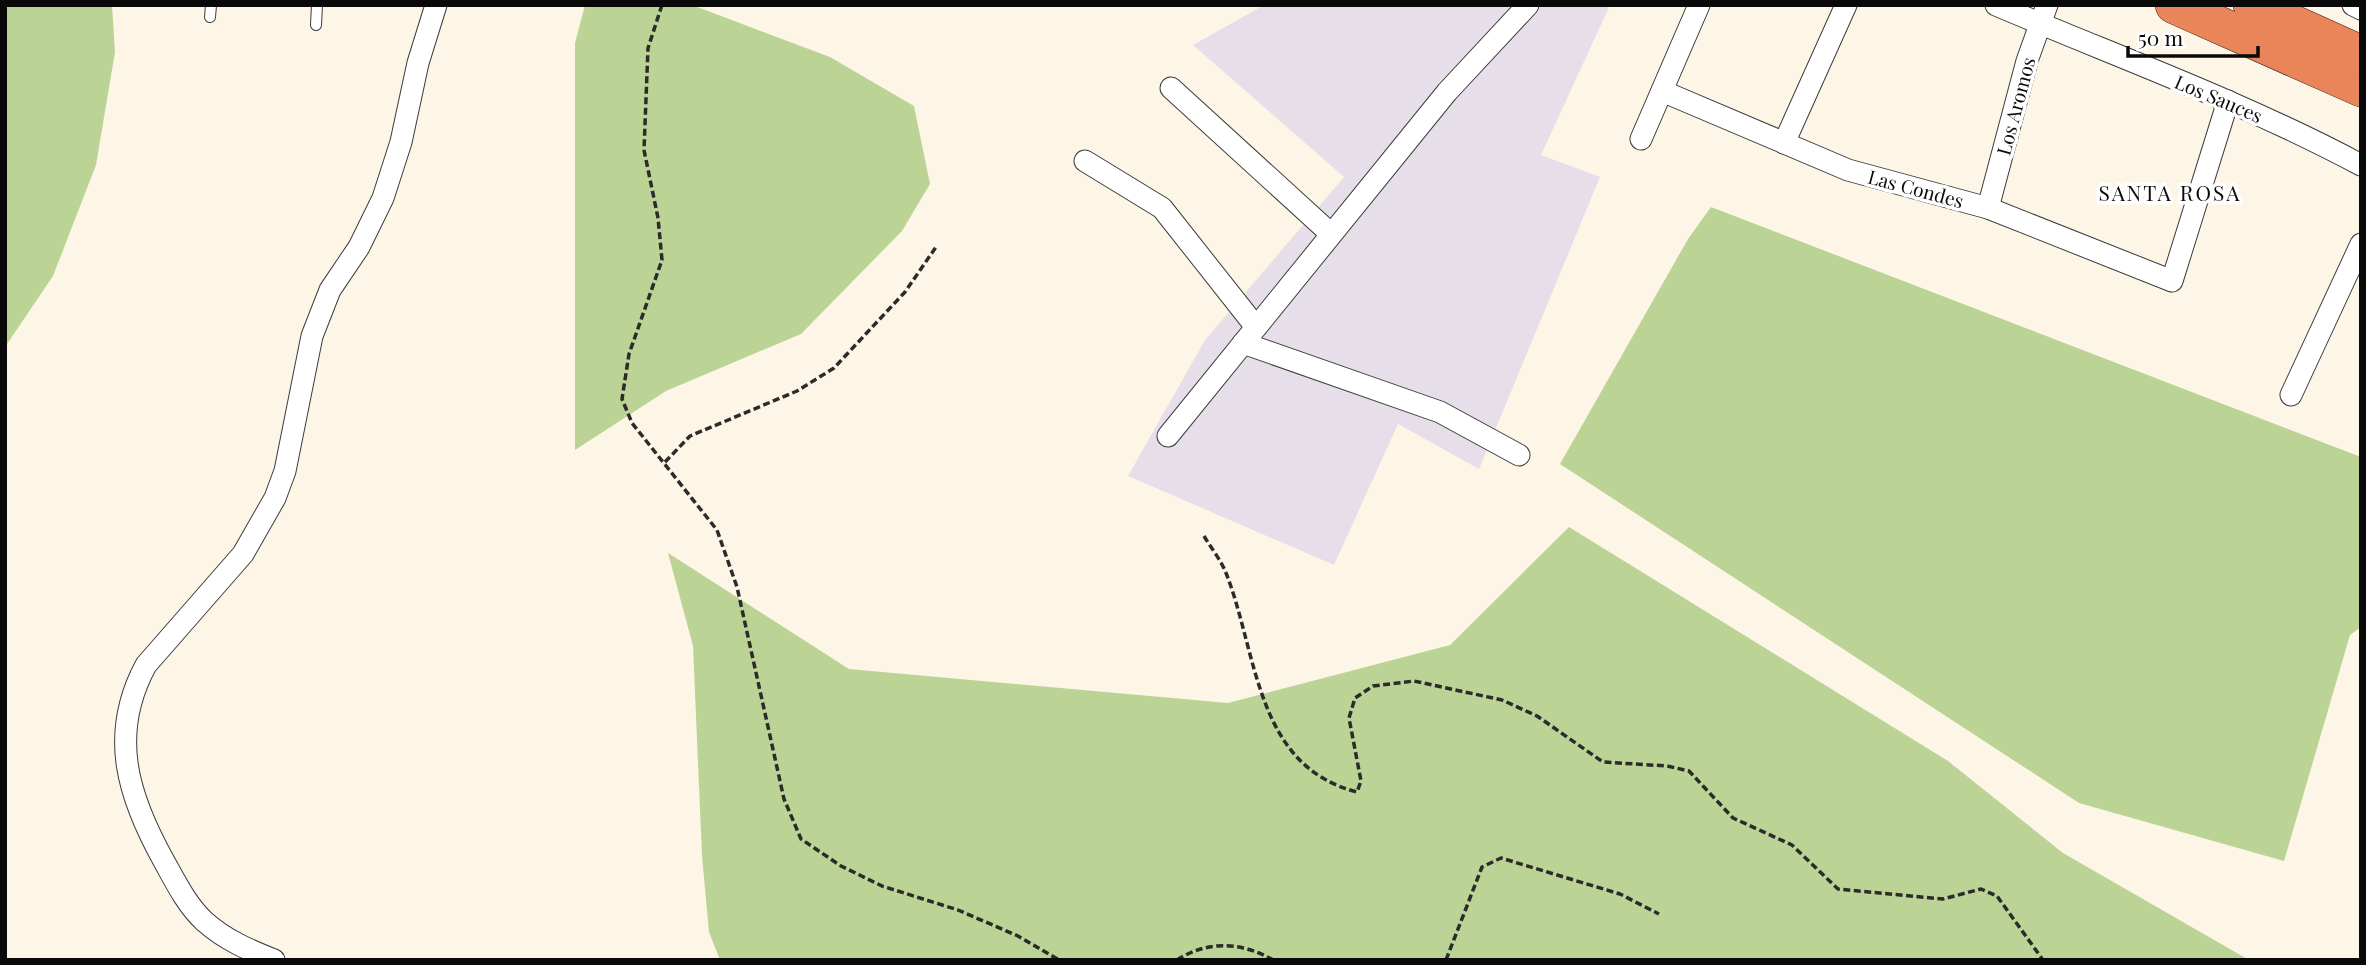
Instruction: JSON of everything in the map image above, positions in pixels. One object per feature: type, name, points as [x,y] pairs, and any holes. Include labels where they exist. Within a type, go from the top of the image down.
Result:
[{"type":"highway","points":[[2174,5],[2361,89]]},
{"type":"highway","points":[[2252,5],[2361,54]]},
{"type":"street","points":[[274,960],[239,945],[214,929],[192,908],[176,884],[151,836],[131,785],[125,753],[126,719],[134,691],[146,665],[243,554],[275,498],[285,471],[312,336],[330,290],[359,247],[383,198],[401,142],[418,63],[436,5]]},
{"type":"street","points":[[1168,436],[1447,92],[1528,5]]},
{"type":"street","points":[[1641,139],[1699,5]]},
{"type":"street","points":[[1784,143],[1846,5]]},
{"type":"street","name":"Los Sauces","points":[[1996,5],[2043,15],[2306,136],[2361,165]]},
{"type":"street","points":[[2353,5],[2361,9]]},
{"type":"street","name":"Los Aromos","points":[[1988,208],[2043,15]]},
{"type":"street","points":[[1171,88],[1331,234]]},
{"type":"street","name":"Las Condes","points":[[1662,91],[1848,170],[1988,208],[2172,281],[2228,101]]},
{"type":"street","points":[[1085,161],[1162,208],[1250,335],[1440,412],[1519,455]]},
{"type":"street","points":[[2291,395],[2361,244]]},
{"type":"lane","points":[[210,17],[211,5]]},
{"type":"lane","points":[[316,25],[317,5]]},
{"type":"path","points":[[662,5],[648,48],[644,150],[658,218],[662,260],[629,354],[622,399],[632,423],[665,462],[717,530],[723,542],[737,587],[784,799],[801,839],[841,866],[882,886],[958,910],[1018,936],[1059,960]]},
{"type":"path","points":[[665,462],[690,436],[796,391],[834,368],[905,292],[936,247]]},
{"type":"path","points":[[1204,536],[1226,570],[1257,681],[1278,735],[1299,760],[1332,786],[1357,792],[1361,781],[1349,718],[1355,698],[1373,686],[1415,681],[1502,700],[1537,716],[1603,762],[1667,766],[1689,771],[1733,818],[1792,845],[1838,889],[1944,899],[1981,889],[1997,896],[2043,960]]},
{"type":"path","points":[[1446,960],[1482,867],[1501,859],[1620,894],[1659,914]]},
{"type":"path","points":[[1177,960],[1205,946],[1251,947],[1273,960]]},
{"type":"shaded area","points":[[1264,5],[1610,5],[1541,155],[1600,177],[1479,469],[1398,424],[1334,565],[1128,476],[1205,340],[1344,177],[1193,45]]},
{"type":"green space","points":[[5,5],[112,5],[115,52],[96,165],[53,276],[5,347]]},
{"type":"green space","points":[[585,5],[692,5],[830,57],[914,106],[930,184],[902,231],[801,334],[666,391],[575,450],[575,43]]},
{"type":"green space","points":[[1711,207],[2361,457],[2361,627],[2350,635],[2284,861],[2079,803],[1560,464],[1688,239]]},
{"type":"green space","points":[[1569,527],[1948,761],[2063,853],[2249,960],[720,960],[709,932],[702,856],[693,646],[668,553],[849,669],[1228,703],[1450,645]]},
{"type":"district","name":"SANTA ROSA","points":[[2170,192]]}]
